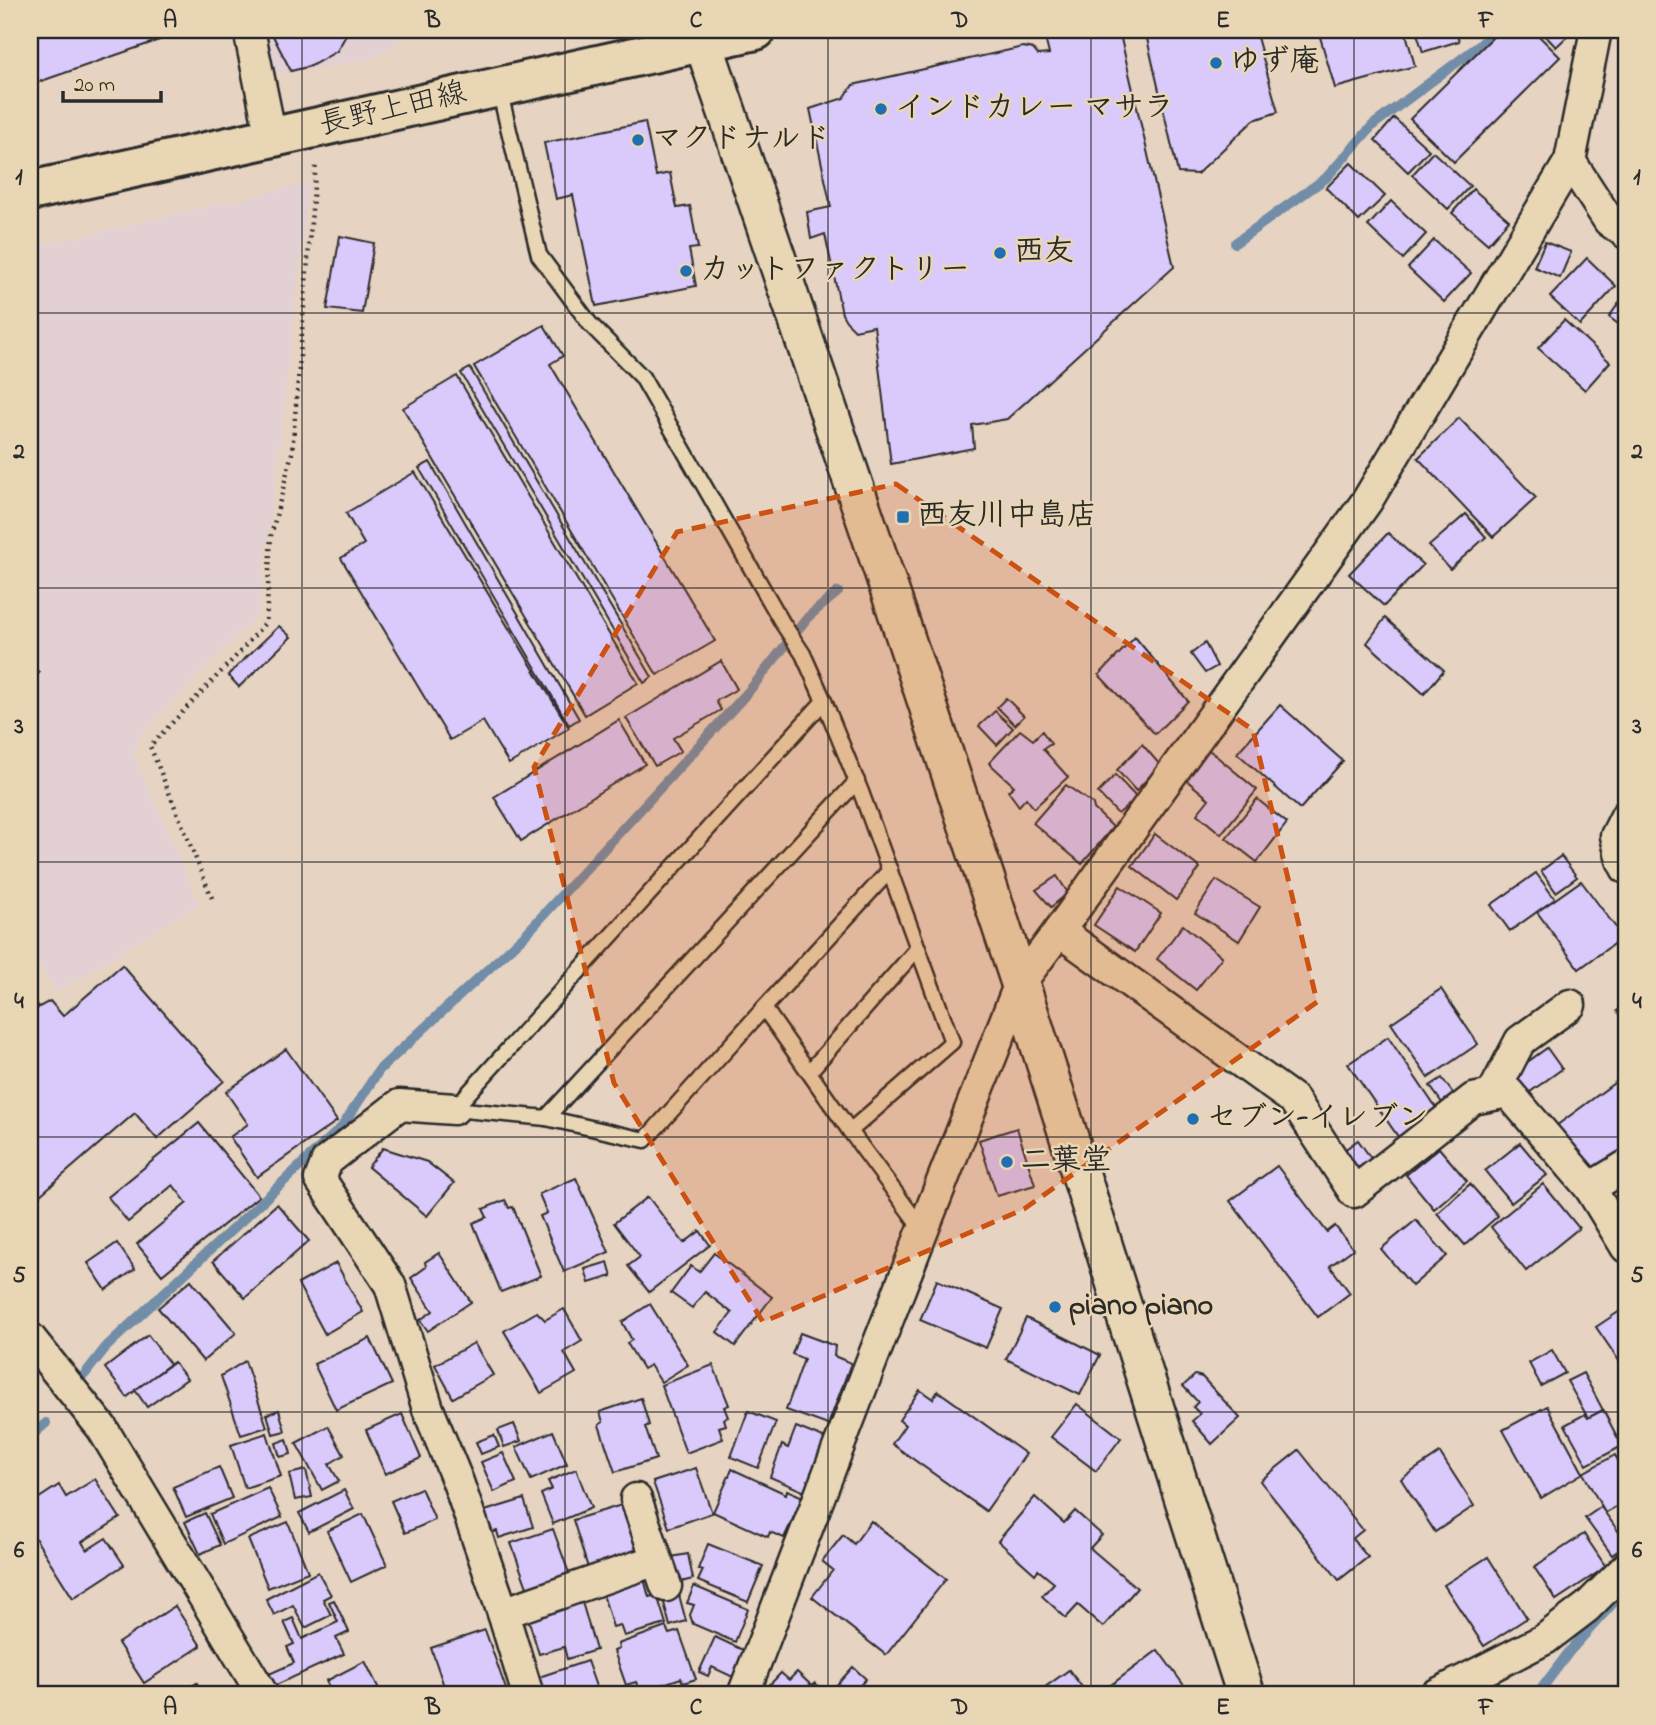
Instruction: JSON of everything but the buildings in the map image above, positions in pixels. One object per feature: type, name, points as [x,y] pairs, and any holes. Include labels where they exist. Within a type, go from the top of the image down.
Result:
[{"type":"main road","name":"長野上田線","points":[[30,191],[498,86],[701,36],[756,30]]},
{"type":"street","points":[[249,30],[271,137]]},
{"type":"street","points":[[743,1695],[1020,983],[1367,501],[1570,161],[1596,30]]},
{"type":"street","points":[[701,36],[1020,983],[1247,1695]]},
{"type":"street","points":[[1570,161],[1609,221],[1626,233]]},
{"type":"street","points":[[1626,816],[1616,836],[1626,867]]},
{"type":"street","points":[[1059,931],[1294,1100],[1354,1192],[1473,1100],[1508,1092],[1590,1188],[1626,1247]]},
{"type":"street","points":[[1492,1095],[1520,1041],[1570,1005]]},
{"type":"street","points":[[454,1109],[399,1105],[327,1161],[320,1179],[390,1284],[428,1409],[458,1482],[528,1695]]},
{"type":"street","points":[[1590,1188],[1626,1166]]},
{"type":"street","points":[[30,1338],[102,1428],[263,1695]]},
{"type":"street","points":[[503,1613],[661,1573],[636,1499]]},
{"type":"street","points":[[1435,1695],[1545,1639],[1587,1607],[1626,1568]]},
{"type":"lane","points":[[498,86],[539,255],[590,324],[642,377],[783,624],[803,654],[857,781],[951,1042],[850,1130]]},
{"type":"lane","points":[[454,1109],[824,701]]},
{"type":"lane","points":[[546,1118],[857,781]]},
{"type":"lane","points":[[454,1109],[546,1118],[645,1140],[890,870]]},
{"type":"lane","points":[[809,1072],[918,948]]},
{"type":"lane","points":[[764,1007],[923,1230]]},
{"type":"path","points":[[212,898],[150,746],[266,622],[271,536],[292,453],[319,126]]},
{"type":"highlighted area","points":[[896,484],[1253,730],[1317,1002],[1024,1209],[763,1322],[614,1083],[534,767],[677,532]]},
{"type":"shaded area","points":[[253,30],[418,30],[371,59],[269,76]]},
{"type":"shaded area","points":[[309,183],[280,442],[257,615],[140,735],[134,755],[199,904],[57,992],[30,953],[30,248]]},
{"type":"waterway","points":[[1235,243],[1326,178],[1373,125],[1480,45],[1495,30]]},
{"type":"waterway","points":[[85,1374],[106,1347],[342,1127],[379,1070],[525,935],[749,691],[808,617],[838,592]]},
{"type":"waterway","points":[[30,1437],[46,1423]]},
{"type":"waterway","points":[[1541,1695],[1542,1688],[1569,1652],[1624,1591]]},
{"type":"place","name":"ゆず庵","points":[[1216,63]]},
{"type":"place","name":"インドカレー マサラ","points":[[881,109]]},
{"type":"place","name":"マクドナルド","points":[[638,140]]},
{"type":"place","name":"西友","points":[[1000,253]]},
{"type":"place","name":"カットファクトリー","points":[[686,271]]},
{"type":"place","name":"西友川中島店","points":[[903,517]]},
{"type":"place","name":"セブン-イレブン","points":[[1193,1119]]},
{"type":"place","name":"二葉堂","points":[[1007,1162]]},
{"type":"place","name":"piano piano","points":[[1055,1307]]}]
